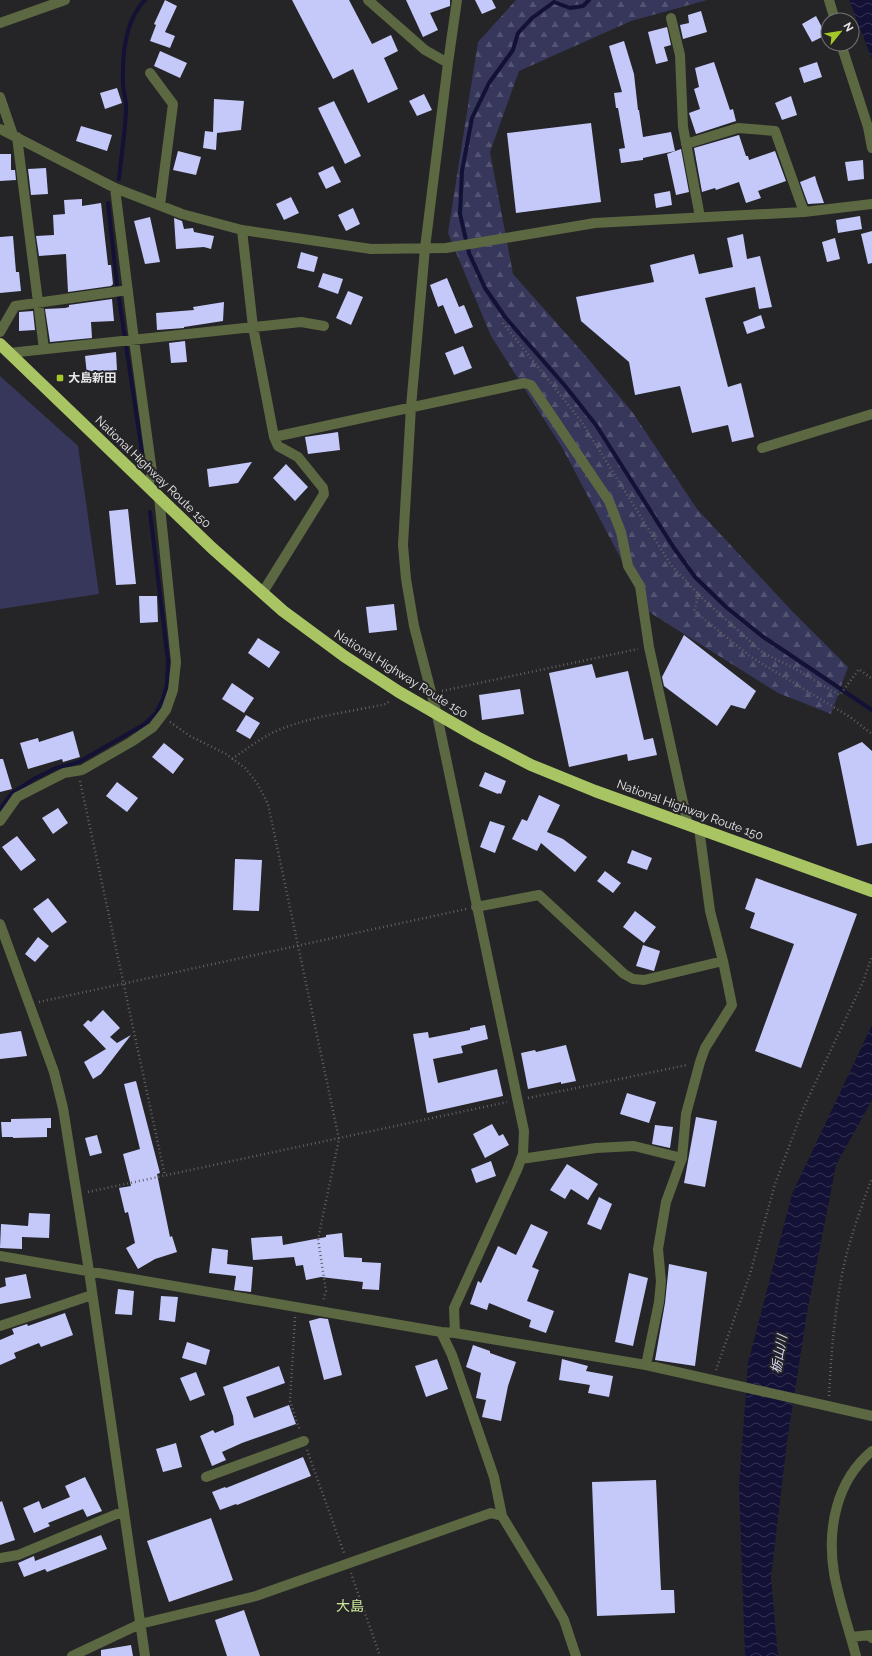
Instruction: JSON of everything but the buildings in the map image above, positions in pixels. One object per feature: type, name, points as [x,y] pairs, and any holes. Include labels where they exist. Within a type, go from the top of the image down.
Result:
[{"type":"highway","name":"National Highway Route 150","points":[[0,344],[212,548],[283,611],[344,656],[402,694],[477,737],[531,764],[595,791],[872,891]]},
{"type":"street","points":[[0,23],[65,0]]},
{"type":"street","points":[[368,0],[425,50],[448,63]]},
{"type":"street","points":[[455,1333],[454,1308],[517,1170],[523,1154],[524,1130],[476,907],[437,715],[414,626],[406,579],[403,545],[411,407],[425,248],[448,63],[458,0]]},
{"type":"street","points":[[829,0],[833,12]]},
{"type":"street","points":[[671,18],[680,56],[683,127],[700,217]]},
{"type":"street","points":[[844,52],[868,127],[872,148]]},
{"type":"street","points":[[150,72],[173,104],[160,205]]},
{"type":"street","points":[[0,97],[15,136],[44,349]]},
{"type":"street","points":[[686,144],[738,128],[775,131],[804,212]]},
{"type":"street","points":[[0,129],[115,188],[182,214],[242,230],[371,248],[446,248],[491,239],[594,223],[804,212],[872,204]]},
{"type":"street","points":[[115,188],[152,472],[148,487]]},
{"type":"street","points":[[242,230],[253,327],[274,437],[278,446],[298,457],[323,488],[324,494],[263,592]]},
{"type":"street","points":[[0,332],[14,306],[128,290]]},
{"type":"street","points":[[9,353],[301,322],[324,326]]},
{"type":"street","points":[[274,437],[524,384],[531,385],[609,501],[621,532],[628,566],[640,586],[649,647],[693,827],[710,911],[723,961],[732,1005],[705,1048],[686,1114],[682,1158],[666,1202],[658,1249],[660,1288],[646,1365]]},
{"type":"street","points":[[762,448],[872,414]]},
{"type":"street","points":[[0,821],[17,797],[64,773],[82,770],[131,742],[153,727],[166,710],[173,690],[176,662],[159,497]]},
{"type":"street","points":[[476,907],[539,895],[624,974],[633,979],[644,980],[723,961]]},
{"type":"street","points":[[0,924],[54,1072],[63,1108],[89,1271],[145,1656]]},
{"type":"street","points":[[521,1159],[596,1148],[634,1146],[682,1158]]},
{"type":"street","points":[[0,1256],[442,1332],[646,1365],[872,1416]]},
{"type":"street","points":[[0,1326],[92,1295]]},
{"type":"street","points":[[442,1332],[452,1355],[494,1477],[502,1516],[564,1620],[576,1656]]},
{"type":"street","points":[[206,1477],[304,1441]]},
{"type":"street","points":[[856,1656],[834,1574],[831,1546],[833,1522],[837,1504],[844,1487],[853,1472],[872,1451]]},
{"type":"street","points":[[0,1558],[18,1555],[124,1511]]},
{"type":"street","points":[[72,1656],[140,1624],[256,1596],[491,1512],[502,1516]]},
{"type":"street","points":[[851,1636],[870,1635],[872,1638]]},
{"type":"path","points":[[503,323],[581,421],[671,565],[699,594],[763,653],[792,667],[840,695],[859,669],[872,679]]},
{"type":"path","points":[[699,594],[694,611],[700,616],[751,657],[850,717],[872,734]]},
{"type":"path","points":[[431,693],[649,647]]},
{"type":"path","points":[[232,759],[272,733],[303,722],[386,704],[402,694]]},
{"type":"path","points":[[162,716],[190,736],[232,759],[245,768],[257,783],[268,804],[339,1139],[318,1239],[326,1291],[320,1311]]},
{"type":"path","points":[[78,770],[165,1176]]},
{"type":"path","points":[[30,1004],[476,907]]},
{"type":"path","points":[[715,1380],[716,1367],[750,1274],[775,1184],[804,1107],[863,982],[872,956]]},
{"type":"path","points":[[77,1194],[700,1062]]},
{"type":"path","points":[[824,1406],[841,1279],[851,1238],[872,1178]]},
{"type":"path","points":[[295,1307],[290,1401],[380,1656]]},
{"type":"green space","points":[[516,0],[707,0],[631,21],[519,71],[490,152],[513,274],[585,355],[633,413],[697,509],[791,610],[848,667],[831,714],[778,693],[649,612],[563,449],[491,336],[448,233],[478,42]]},
{"type":"green space","points":[[0,376],[78,446],[99,594],[0,609]]},
{"type":"water","points":[[849,0],[872,0],[872,59],[860,28],[860,12],[854,12]]},
{"type":"water","name":"栃山川","points":[[872,1025],[872,1100],[836,1165],[807,1313],[787,1442],[771,1577],[778,1656],[745,1656],[739,1486],[748,1363],[792,1194]]},
{"type":"waterway","points":[[119,179],[126,115],[126,103],[123,89],[124,51],[133,18],[145,0]]},
{"type":"waterway","points":[[589,0],[583,6],[570,8],[554,2],[532,18],[518,33],[513,50],[489,83],[472,118],[462,171],[460,214],[469,253],[485,288],[505,317],[566,387],[596,425],[674,548],[695,577],[726,607],[762,636],[872,710]]},
{"type":"waterway","points":[[108,203],[117,285],[143,459]]},
{"type":"waterway","points":[[0,809],[12,793],[34,779],[56,768],[79,762],[145,724],[156,713],[163,699],[167,684],[168,661],[150,512]]},
{"type":"place","name":"大島新田","points":[[60,378]]},
{"type":"district","name":"大島","points":[[350,1606]]}]
